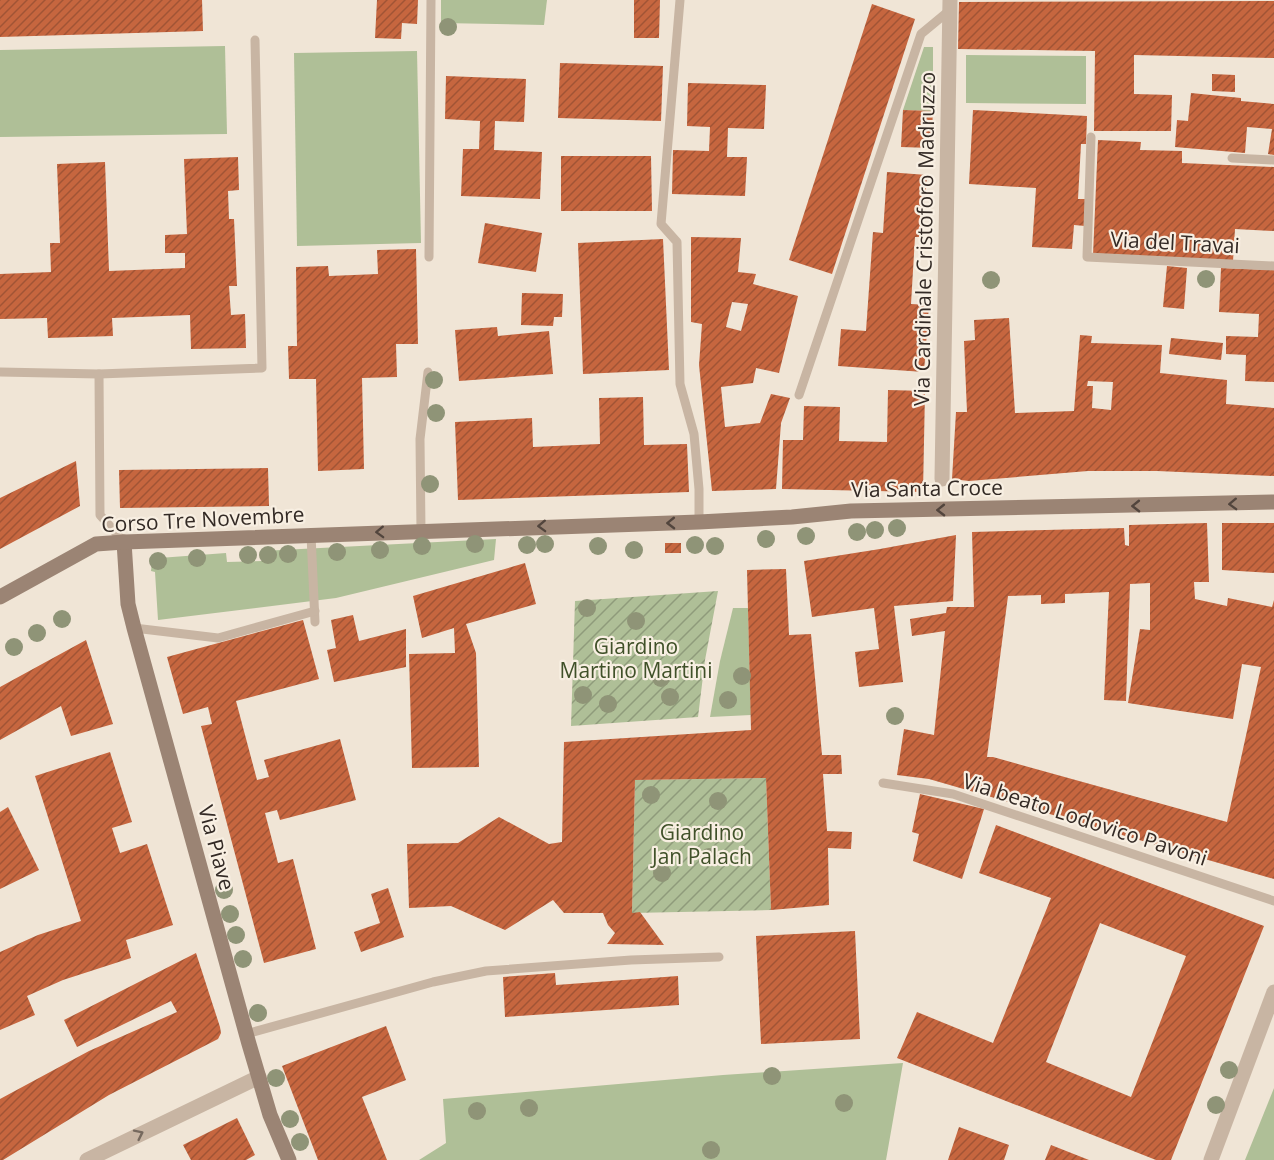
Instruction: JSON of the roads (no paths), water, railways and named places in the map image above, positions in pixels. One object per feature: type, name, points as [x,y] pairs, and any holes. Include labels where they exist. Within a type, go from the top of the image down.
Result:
[{"type":"street","name":"Via Cardinale Cristoforo Madruzzo","points":[[942,479],[950,5]]},
{"type":"street","name":"Via Santa Croce","points":[[582,525],[699,522],[851,511],[1274,502]]},
{"type":"street","name":"Corso Tre Novembre","points":[[0,597],[96,544],[582,525]]},
{"type":"street","name":"Via Piave","points":[[124,542],[128,604],[134,628],[246,1034],[270,1115],[289,1160]]},
{"type":"street","points":[[1211,1160],[1274,992]]},
{"type":"street","points":[[87,1160],[259,1077]]},
{"type":"lane","points":[[429,257],[431,0]]},
{"type":"lane","points":[[680,0],[661,224],[676,242],[680,384],[694,434],[699,489],[699,522]]},
{"type":"lane","points":[[799,395],[921,34],[950,5]]},
{"type":"lane","points":[[0,372],[99,374],[262,368],[255,40]]},
{"type":"lane","name":"Via del Travai","points":[[1090,136],[1087,257],[1274,266]]},
{"type":"lane","points":[[1232,158],[1274,160]]},
{"type":"lane","points":[[421,531],[420,439],[428,372]]},
{"type":"lane","points":[[99,374],[100,515],[124,542]]},
{"type":"lane","points":[[310,535],[315,622]]},
{"type":"lane","points":[[134,628],[218,638],[315,611]]},
{"type":"lane","name":"Via beato Lodovico Pavoni","points":[[883,783],[953,794],[1274,902]]},
{"type":"lane","points":[[246,1034],[433,982],[486,971],[631,960],[718,957]]},
{"type":"park label","name":"Giardino Martino Martini","points":[[636,659]]},
{"type":"park label","name":"Giardino Jan Palach","points":[[702,845]]}]
